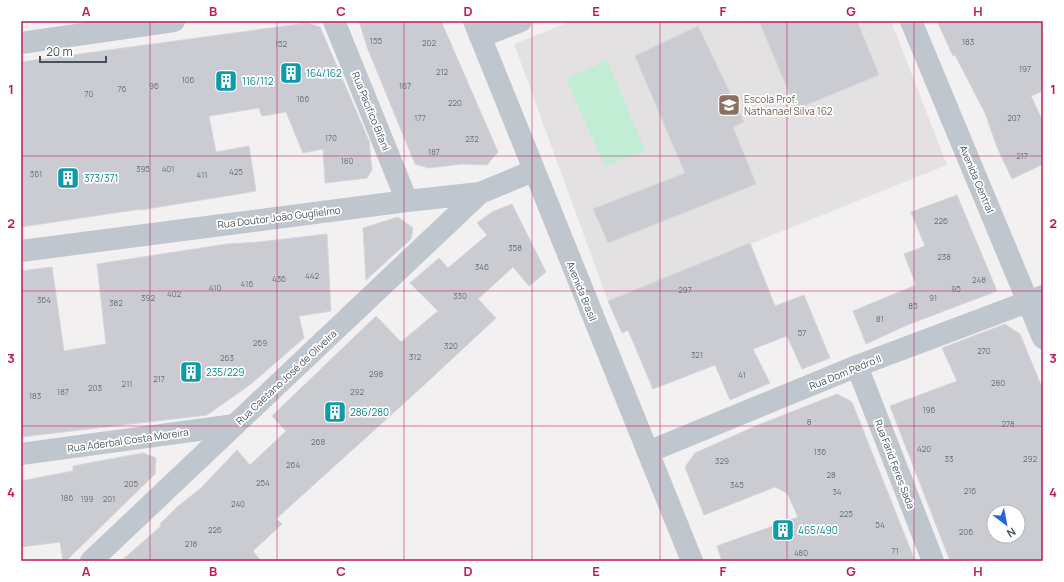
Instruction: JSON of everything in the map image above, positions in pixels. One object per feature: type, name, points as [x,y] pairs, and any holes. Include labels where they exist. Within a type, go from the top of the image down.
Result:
[{"type":"street","points":[[21,43],[174,21]]},
{"type":"street","name":"Rua Pacifico Bifani","points":[[334,21],[407,200]]},
{"type":"street","points":[[477,29],[521,21]]},
{"type":"street","name":"Avenida Central","points":[[911,21],[1036,299],[1043,338]]},
{"type":"street","name":"Avenida Brasil","points":[[477,29],[533,171],[692,561]]},
{"type":"street","name":"Rua Doutor João Guglielmo","points":[[21,251],[407,200],[480,194],[533,171]]},
{"type":"street","name":"Rua Caetano José de Oliveira","points":[[91,561],[480,194]]},
{"type":"street","name":"Rua Dom Pedro II","points":[[648,452],[857,366],[1036,299]]},
{"type":"street","name":"Rua Farid Feres Sada","points":[[857,366],[933,561]]},
{"type":"street","name":"Rua Aderbal Costa Moreira","points":[[21,454],[235,425]]},
{"type":"shaded area","name":"Escola Prof. Nathanael Silva 162","points":[[572,21],[891,21],[947,165],[608,301],[514,44]]},
{"type":"green space","points":[[607,60],[645,150],[605,167],[566,79]]},
{"type":"building","points":[[359,21],[441,21],[498,152],[487,165],[462,164],[429,168],[415,164],[367,47]]},
{"type":"building","points":[[759,21],[857,21],[879,75],[796,109]]},
{"type":"building","points":[[937,21],[1043,21],[1043,91],[1031,96],[1043,122],[1043,164],[1012,179],[997,147],[985,113],[955,55],[953,56]]},
{"type":"building","points":[[307,23],[320,27],[369,141],[372,170],[367,178],[325,183],[323,149],[303,153],[286,112],[262,116],[259,108],[209,116],[216,152],[249,146],[256,191],[141,210],[21,227],[21,62]]},
{"type":"building","points":[[698,26],[744,122],[733,127],[756,184],[608,243],[593,209],[685,173],[635,56]]},
{"type":"building","points":[[957,195],[997,291],[907,325],[866,344],[853,311],[916,285],[904,254],[925,246],[911,212]]},
{"type":"building","points":[[512,204],[546,272],[529,286],[513,267],[478,299],[496,318],[276,519],[282,524],[253,551],[261,561],[121,561],[161,526],[160,524],[176,508],[201,488],[237,450],[250,465],[286,431],[272,416],[376,316],[401,342],[438,311],[410,283],[439,258],[448,268],[487,235],[477,223],[492,212]]},
{"type":"building","points":[[398,217],[413,228],[411,239],[366,280],[363,228]]},
{"type":"building","points":[[327,234],[331,311],[299,316],[304,338],[251,384],[207,415],[21,437],[21,271],[52,267],[64,351],[106,344],[97,264],[227,244]]},
{"type":"building","points":[[750,243],[775,306],[804,295],[830,358],[802,369],[787,336],[753,349],[770,383],[730,400],[715,365],[653,389],[628,330],[622,333],[608,301]]},
{"type":"building","points":[[1005,324],[1020,334],[1043,390],[1043,561],[950,561],[890,406],[957,381],[942,348]]},
{"type":"building","points":[[837,394],[852,402],[915,561],[722,561],[717,546],[798,517],[787,493],[775,487],[704,515],[685,467],[695,453],[758,425]]},
{"type":"building","points":[[143,453],[156,458],[155,474],[66,561],[63,561],[60,542],[21,547],[21,481],[73,471],[73,466]]},
{"type":"place","name":"164/162","points":[[291,73]]},
{"type":"place","name":"116/112","points":[[226,81]]},
{"type":"place","name":"Escola Prof. Nathanael Silva 162","points":[[729,105]]},
{"type":"place","name":"373/371","points":[[68,178]]},
{"type":"place","name":"235/229","points":[[191,372]]},
{"type":"place","name":"286/280","points":[[335,412]]},
{"type":"place","name":"465/490","points":[[783,530]]}]
